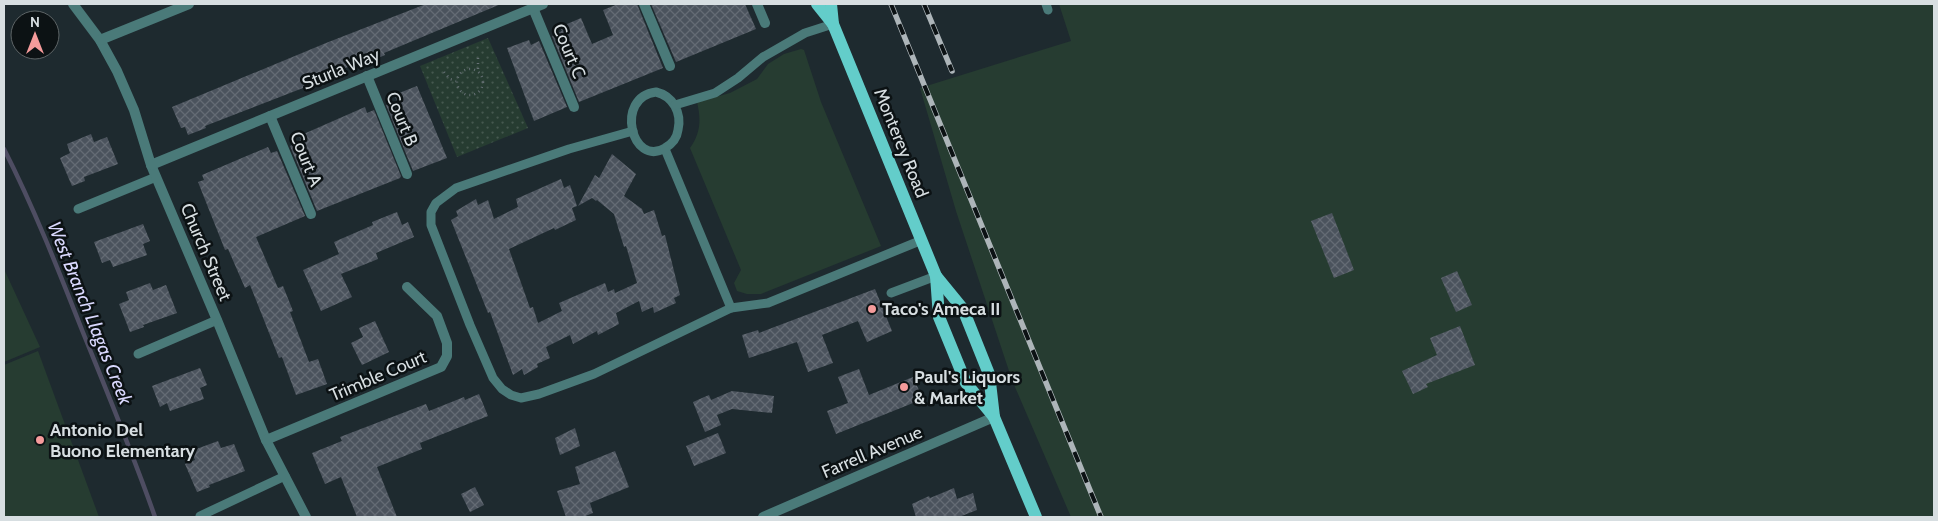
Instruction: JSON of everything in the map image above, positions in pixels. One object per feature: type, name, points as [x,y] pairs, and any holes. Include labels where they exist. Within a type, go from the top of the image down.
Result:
[{"type":"main road","name":"Monterey Road","points":[[817,4],[833,24],[922,240],[936,276],[939,317],[966,383],[994,417]]},
{"type":"main road","name":"Monterey Road","points":[[831,4],[833,24]]},
{"type":"main road","name":"Monterey Road","points":[[936,276],[963,309],[966,316],[989,374],[994,417],[1036,517]]},
{"type":"street","name":"Church Street","points":[[73,4],[100,40],[117,71],[134,110],[151,165],[218,320],[266,440],[306,517]]},
{"type":"street","points":[[100,40],[190,4]]},
{"type":"street","points":[[644,4],[670,66]]},
{"type":"street","points":[[757,4],[765,23]]},
{"type":"street","name":"Sturla Way","points":[[151,165],[538,6]]},
{"type":"street","name":"Court C","points":[[538,6],[574,107]]},
{"type":"street","name":"Court B","points":[[367,76],[407,174]]},
{"type":"street","name":"Court A","points":[[270,116],[311,214]]},
{"type":"street","name":"Trimble Court","points":[[266,440],[442,367],[447,356],[447,343],[437,316],[407,287]]},
{"type":"street","name":"Farrell Avenue","points":[[763,517],[994,417]]},
{"type":"lane","points":[[675,105],[715,93],[738,78],[763,57],[805,33],[833,24]]},
{"type":"lane","points":[[656,92],[664,94],[675,105],[679,119],[679,128],[675,139],[665,149],[650,151],[642,147],[637,142],[633,131],[632,117],[634,107],[647,94],[656,92]]},
{"type":"lane","points":[[633,131],[569,149],[456,188],[436,202],[430,212],[431,225],[470,326],[493,378],[502,389],[511,395],[521,398],[539,394],[594,374],[731,308],[768,303],[922,240]]},
{"type":"lane","points":[[665,149],[731,308]]},
{"type":"lane","points":[[78,208],[156,177]]},
{"type":"lane","points":[[891,293],[936,276]]},
{"type":"lane","points":[[138,354],[218,320]]},
{"type":"lane","points":[[200,516],[284,476]]},
{"type":"path","points":[[478,58],[478,71]]},
{"type":"path","points":[[444,72],[450,79],[456,82],[462,93],[474,95],[483,86],[483,77],[472,68],[460,73],[456,82]]},
{"type":"green space","points":[[1059,4],[1934,4],[1934,517],[1071,517],[1012,380],[956,211],[920,88],[1071,41]]},
{"type":"green space","points":[[488,38],[528,128],[457,157],[420,66]]},
{"type":"green space","points":[[801,49],[804,50],[821,102],[881,246],[761,294],[747,294],[737,291],[734,283],[741,270],[690,148],[699,126],[697,102],[730,93],[757,79],[768,64],[784,54]]},
{"type":"green space","points":[[4,269],[40,347],[4,362]]},
{"type":"green space","name":"Antonio Del Buono Elementary","points":[[38,351],[99,517],[4,517],[4,365]]},
{"type":"building","points":[[426,4],[501,4],[384,53],[385,55],[369,62],[368,59],[333,73],[334,76],[205,126],[206,128],[188,135],[185,127],[181,128],[172,107]]},
{"type":"building","points":[[618,4],[637,4],[663,68],[579,102],[552,36],[562,31],[560,27],[581,18],[592,44],[613,35],[603,10]]},
{"type":"building","points":[[651,4],[745,4],[756,29],[676,62]]},
{"type":"building","points":[[529,40],[531,45],[539,41],[567,107],[534,121],[507,48]]},
{"type":"building","points":[[417,86],[447,158],[413,171],[386,105],[397,101],[394,95]]},
{"type":"building","points":[[365,107],[367,113],[374,110],[401,176],[317,211],[290,146],[301,140],[299,136]]},
{"type":"building","points":[[91,134],[94,142],[107,137],[118,164],[84,177],[85,181],[72,186],[60,158],[70,153],[67,144]]},
{"type":"building","points":[[268,147],[271,153],[277,151],[305,216],[256,237],[278,288],[283,286],[293,311],[290,312],[309,362],[318,359],[327,384],[296,395],[282,357],[279,358],[250,285],[245,288],[228,249],[225,250],[198,182],[204,180],[202,175]]},
{"type":"building","points":[[612,154],[636,174],[624,196],[642,209],[644,214],[654,210],[662,236],[665,235],[680,295],[674,298],[676,303],[654,313],[653,307],[642,312],[639,301],[616,313],[619,324],[598,335],[597,331],[573,344],[570,335],[546,347],[550,358],[537,364],[538,367],[524,375],[522,369],[513,375],[490,312],[488,313],[451,220],[458,216],[456,211],[476,199],[478,205],[488,200],[494,219],[518,207],[516,199],[561,179],[564,188],[570,185],[577,206],[572,208],[576,220],[509,249],[530,308],[533,307],[538,323],[562,311],[559,303],[605,283],[608,292],[614,289],[615,293],[637,283],[614,214],[592,198],[578,206],[595,175],[599,178]]},
{"type":"building","points":[[397,212],[402,225],[408,222],[414,237],[376,253],[378,259],[341,274],[352,297],[321,311],[303,270],[339,254],[334,242],[373,225],[372,222]]},
{"type":"building","points":[[1332,213],[1354,270],[1334,278],[1311,221]]},
{"type":"building","points":[[143,224],[150,241],[143,244],[147,255],[113,267],[110,260],[102,263],[94,242]]},
{"type":"building","points":[[1457,271],[1472,305],[1456,312],[1441,278]]},
{"type":"building","points":[[150,283],[153,290],[166,285],[177,313],[143,325],[144,327],[130,332],[119,304],[129,300],[126,292]]},
{"type":"building","points":[[875,289],[892,331],[867,342],[858,321],[822,335],[833,363],[808,372],[797,342],[749,358],[742,335],[758,330],[759,333]]},
{"type":"building","points":[[375,321],[389,352],[362,365],[351,343],[363,337],[359,328]]},
{"type":"building","points":[[1460,326],[1475,365],[1426,384],[1428,387],[1413,394],[1402,371],[1437,355],[1430,338]]},
{"type":"building","points":[[200,368],[207,385],[200,388],[204,399],[170,411],[167,403],[160,407],[152,386]]},
{"type":"building","points":[[859,369],[869,395],[913,377],[923,399],[836,434],[827,411],[848,403],[838,377]]},
{"type":"building","points":[[732,391],[774,396],[772,413],[732,409],[717,415],[721,425],[705,432],[693,402],[709,395],[711,400]]},
{"type":"building","points":[[479,394],[488,416],[420,443],[422,449],[377,467],[397,517],[357,517],[341,477],[325,484],[312,453],[342,441],[340,437],[426,404],[429,411],[464,397],[465,400]]},
{"type":"building","points":[[575,428],[580,446],[560,455],[555,438]]},
{"type":"building","points":[[718,433],[726,453],[694,466],[686,446]]},
{"type":"building","points":[[218,441],[221,448],[234,444],[245,471],[209,485],[210,487],[197,492],[185,464],[195,460],[191,451]]},
{"type":"building","points":[[615,451],[629,487],[590,503],[593,513],[583,517],[566,517],[557,491],[580,484],[575,467]]},
{"type":"building","points":[[475,487],[484,505],[470,512],[461,494]]},
{"type":"building","points":[[954,488],[957,499],[973,493],[977,510],[959,517],[916,517],[912,504]]},
{"type":"waterway","name":"West Branch Llagas Creek","points":[[4,149],[55,261],[129,446],[155,517]]},
{"type":"railway","points":[[891,4],[1101,517]]},
{"type":"railway","points":[[924,4],[952,71]]},
{"type":"place","name":"Taco's Ameca II","points":[[872,309]]},
{"type":"place","name":"Paul's Liquors & Market","points":[[904,387]]},
{"type":"place","name":"Antonio Del Buono Elementary","points":[[40,440]]}]
